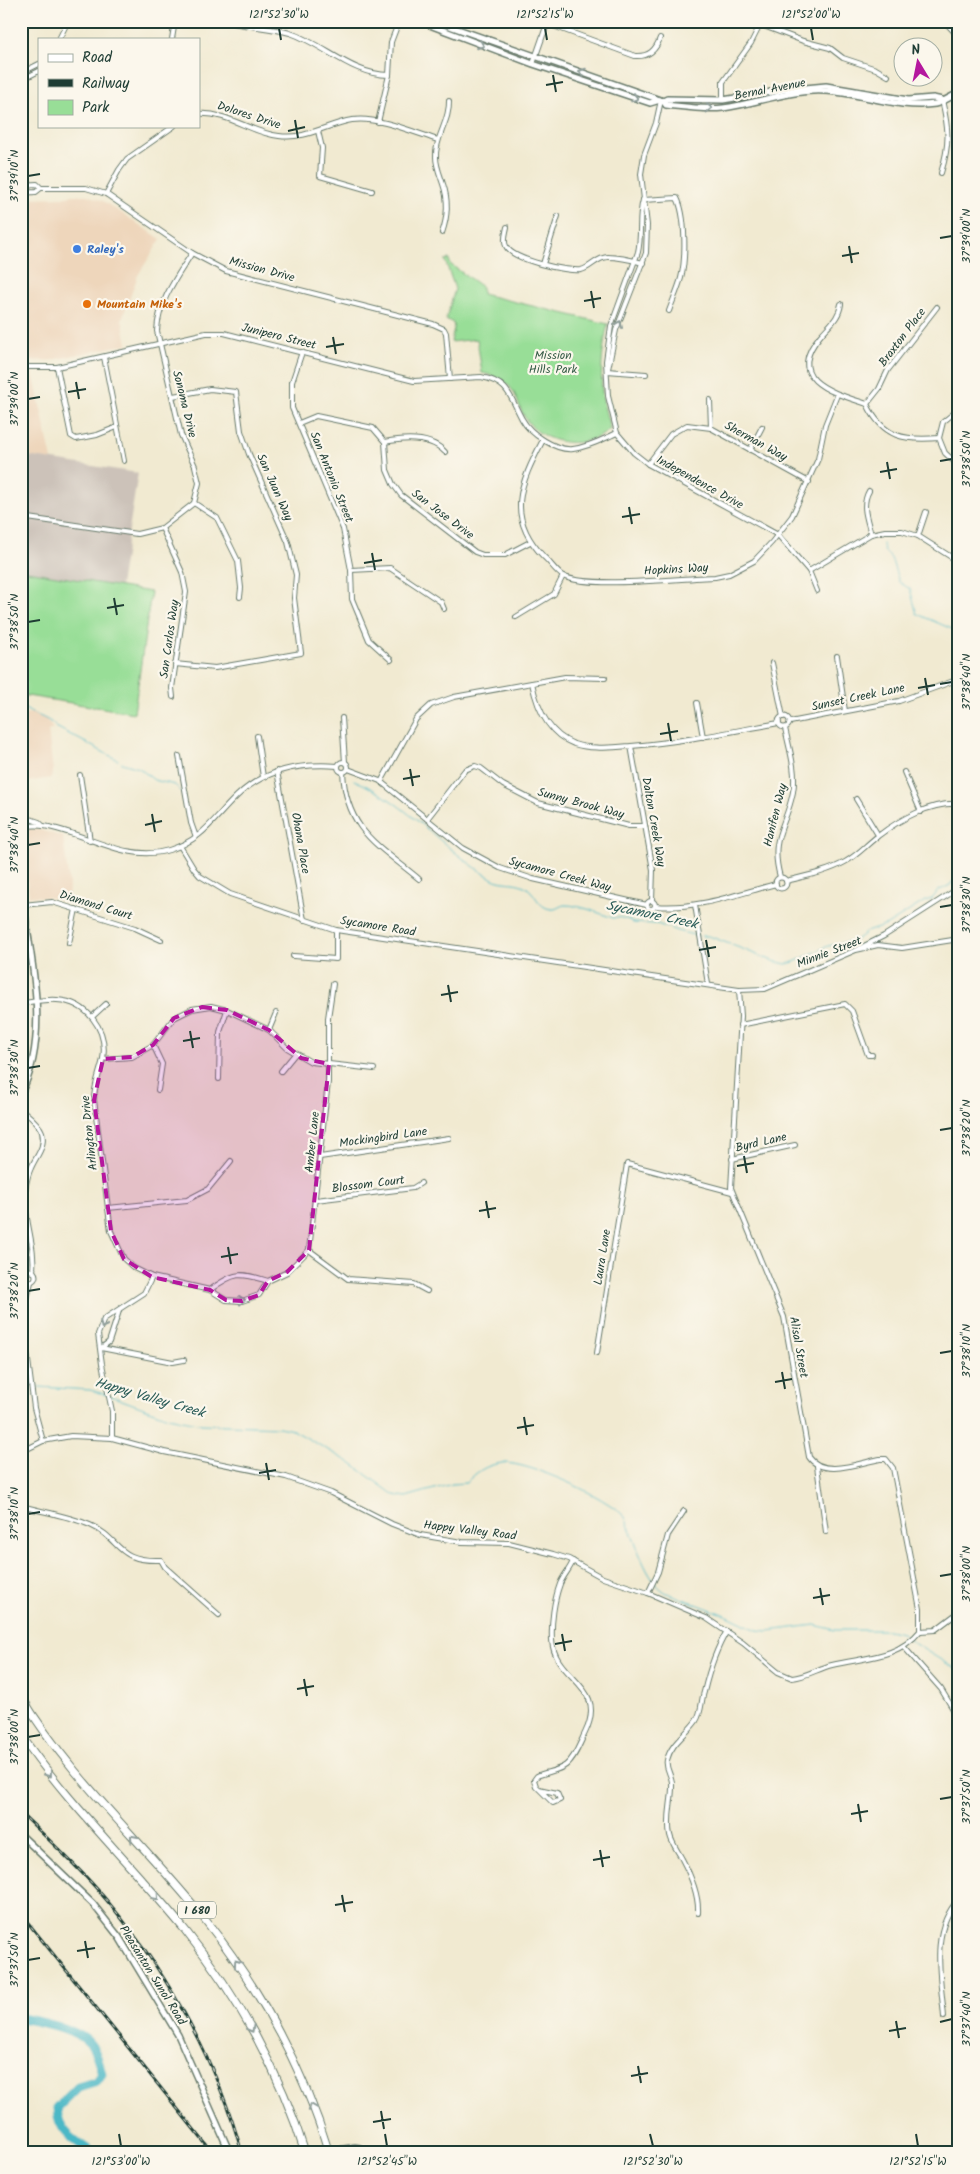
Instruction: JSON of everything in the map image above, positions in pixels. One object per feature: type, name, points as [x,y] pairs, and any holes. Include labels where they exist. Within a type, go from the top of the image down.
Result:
[{"type":"highway","name":"I 680","points":[[21,1696],[38,1723],[76,1773],[203,1917],[244,1973],[298,2072],[328,2153]]},
{"type":"highway","name":"I 680","points":[[21,1735],[58,1786],[185,1931],[220,1978],[244,2016],[270,2065],[291,2113],[305,2153]]},
{"type":"main road","name":"Bernal Avenue","points":[[420,21],[533,64],[650,103],[668,99],[722,100],[784,90],[826,86],[908,100],[933,98],[942,100]]},
{"type":"main road","name":"Bernal Avenue","points":[[435,21],[662,100],[666,106],[722,108],[813,91],[855,94],[900,104],[937,104],[959,93]]},
{"type":"main road","points":[[21,889],[36,1002],[33,1057],[28,1079],[21,1093]]},
{"type":"main road","points":[[21,995],[24,1022],[21,1051]]},
{"type":"main road","name":"Pleasanton Sunol Road","points":[[21,1834],[93,1904],[119,1937],[178,2035],[230,2153]]},
{"type":"street","points":[[60,38],[68,21]]},
{"type":"street","points":[[172,38],[175,21]]},
{"type":"street","points":[[225,21],[290,33],[316,44],[374,75],[389,74]]},
{"type":"street","points":[[378,122],[389,74],[391,42],[400,21]]},
{"type":"street","points":[[540,21],[548,22],[639,56],[652,52],[660,38]]},
{"type":"street","points":[[944,21],[959,37]]},
{"type":"street","points":[[533,64],[548,22]]},
{"type":"street","points":[[722,100],[724,82],[751,43],[761,23],[803,42],[830,48],[843,58],[876,69],[888,76]]},
{"type":"street","points":[[21,76],[25,71],[38,64]]},
{"type":"street","points":[[21,76],[29,76],[38,72]]},
{"type":"street","name":"Independence Drive","points":[[607,371],[616,330],[643,263],[648,238],[643,200],[642,164],[662,100]]},
{"type":"street","points":[[941,173],[946,158],[949,130],[942,100]]},
{"type":"street","points":[[442,233],[447,218],[447,206],[436,158],[438,140],[449,111],[449,101]]},
{"type":"street","name":"Dolores Drive","points":[[200,114],[219,115],[276,136],[290,137],[354,120],[378,122],[438,140]]},
{"type":"street","points":[[106,194],[119,170],[128,159],[171,128]]},
{"type":"street","points":[[318,131],[322,148],[320,176],[372,191]]},
{"type":"street","name":"Mission Drive","points":[[21,185],[37,184],[42,188]]},
{"type":"street","name":"Mission Drive","points":[[21,193],[36,192],[42,188],[86,188],[106,194],[192,253],[226,271],[433,324],[444,329],[448,340],[450,379]]},
{"type":"street","points":[[643,200],[677,198],[682,207],[683,259],[681,277],[669,311]]},
{"type":"street","name":"Independence Drive","points":[[643,200],[640,210],[641,240],[609,331],[606,350],[608,396],[617,433],[634,453],[648,464],[778,535],[809,571],[817,591]]},
{"type":"street","points":[[543,264],[558,216]]},
{"type":"street","points":[[507,227],[506,246],[512,254],[520,259],[575,271],[585,269],[596,260],[607,257],[643,263]]},
{"type":"street","name":"Sonoma Drive","points":[[192,253],[167,294],[157,319],[157,331],[181,436],[195,466],[198,479],[194,503]]},
{"type":"street","points":[[841,304],[840,313],[818,338],[810,353],[808,365],[810,376],[822,388],[867,404],[872,414],[890,433],[916,440],[939,438]]},
{"type":"street","name":"Braxton Place","points":[[867,404],[888,370],[937,307]]},
{"type":"street","name":"Junipero Street","points":[[21,367],[57,367],[206,333],[224,333],[414,381],[482,377],[500,383],[512,396],[527,427],[532,433],[542,440],[570,450],[586,446],[617,433]]},
{"type":"street","name":"San Antonio Street","points":[[302,352],[292,382],[292,408],[343,529],[351,570],[352,599],[369,640],[390,660]]},
{"type":"street","points":[[104,357],[124,461]]},
{"type":"street","points":[[57,367],[71,436],[76,439],[97,435],[116,427]]},
{"type":"street","points":[[607,371],[646,374]]},
{"type":"street","name":"San Juan Way","points":[[173,396],[210,389],[236,392],[241,431],[249,454],[288,542],[296,576],[294,598],[301,653],[214,668],[175,664]]},
{"type":"street","name":"Hopkins Way","points":[[563,576],[594,582],[715,577],[729,574],[754,561],[778,535],[792,516],[809,482],[818,459],[824,424],[837,394]]},
{"type":"street","points":[[710,400],[710,428]]},
{"type":"street","points":[[959,409],[944,422],[939,438],[945,453],[959,466]]},
{"type":"street","points":[[299,423],[316,416],[373,428],[385,442],[404,439],[419,440],[439,445],[445,452]]},
{"type":"street","name":"Sherman Way","points":[[648,464],[671,434],[687,425],[710,428],[809,482]]},
{"type":"street","points":[[750,450],[762,427]]},
{"type":"street","points":[[516,617],[554,594],[563,576],[530,542],[520,507],[520,493],[526,473],[542,440]]},
{"type":"street","name":"San Jose Drive","points":[[385,442],[387,470],[392,484],[401,495],[475,552],[489,556],[505,555],[530,542]]},
{"type":"street","points":[[869,491],[865,499],[865,513],[871,534]]},
{"type":"street","points":[[21,517],[137,534],[162,528],[194,503],[217,518],[238,561],[240,597]]},
{"type":"street","points":[[918,536],[926,512]]},
{"type":"street","name":"San Carlos Way","points":[[162,528],[182,572],[186,592],[172,688],[173,697]]},
{"type":"street","points":[[809,571],[871,534],[885,531],[902,531],[918,536],[947,552],[959,562]]},
{"type":"street","points":[[351,570],[390,568],[440,602],[444,609]]},
{"type":"street","points":[[837,656],[845,711]]},
{"type":"street","points":[[772,663],[783,717]]},
{"type":"street","points":[[381,782],[416,719],[431,705],[454,697],[575,676],[605,678]]},
{"type":"street","name":"Sunset Creek Lane","points":[[790,722],[899,701],[959,679]]},
{"type":"street","points":[[532,683],[536,702],[544,719],[565,740],[574,744],[600,748],[669,743],[779,723]]},
{"type":"street","points":[[697,703],[704,737]]},
{"type":"street","points":[[779,723],[782,727],[786,728],[790,722],[787,717],[783,717]]},
{"type":"street","points":[[779,723],[779,719],[783,717]]},
{"type":"street","points":[[342,718],[345,762],[348,769],[343,772]]},
{"type":"street","name":"Hanifen Way","points":[[780,877],[775,849],[779,831],[793,792],[794,774],[786,728]]},
{"type":"street","points":[[256,736],[263,777]]},
{"type":"street","name":"Dalton Creek Way","points":[[631,746],[653,870],[652,901]]},
{"type":"street","points":[[179,756],[196,837]]},
{"type":"street","points":[[21,826],[43,826],[122,850],[150,853],[180,846],[196,837],[213,824],[236,797],[263,777],[277,771],[300,766],[318,764],[338,766],[345,762]]},
{"type":"street","points":[[338,766],[340,771],[343,772],[347,801],[355,820],[363,831],[419,879]]},
{"type":"street","name":"Sunny Brook Way","points":[[427,818],[465,770],[475,766],[481,768],[503,785],[538,803],[628,826],[645,826]]},
{"type":"street","name":"Sycamore Creek Way","points":[[348,769],[381,782],[463,848],[500,868],[533,879],[647,905],[650,909],[655,906]]},
{"type":"street","name":"Ohana Place","points":[[277,771],[304,920]]},
{"type":"street","points":[[904,772],[921,812]]},
{"type":"street","points":[[80,775],[90,841]]},
{"type":"street","points":[[856,799],[878,835]]},
{"type":"street","points":[[776,884],[776,880],[780,877],[786,881],[822,872],[844,862],[854,857],[878,835],[921,812],[940,805],[959,804]]},
{"type":"street","points":[[21,816],[39,822],[43,826]]},
{"type":"street","name":"Sycamore Road","points":[[180,846],[200,876],[230,894],[336,930],[739,990]]},
{"type":"street","points":[[776,884],[779,888],[784,888],[786,881]]},
{"type":"street","points":[[647,905],[648,902],[652,901],[655,906],[670,907],[695,904],[776,884]]},
{"type":"street","points":[[856,950],[884,936],[959,888]]},
{"type":"street","name":"Diamond Court","points":[[23,905],[52,902],[135,928],[160,940]]},
{"type":"street","points":[[695,904],[708,984]]},
{"type":"street","points":[[69,943],[76,909]]},
{"type":"street","points":[[293,956],[336,959],[336,930]]},
{"type":"street","name":"Minnie Street","points":[[739,990],[765,988],[856,950],[878,946],[902,948],[959,939]]},
{"type":"street","name":"Amber Lane","points":[[309,1250],[316,1200],[329,1064],[328,1018],[333,984]]},
{"type":"street","name":"Alisal Street","points":[[739,990],[740,1025],[732,1159],[732,1192],[784,1317],[806,1447],[809,1457],[817,1466]]},
{"type":"street","points":[[22,1003],[58,1000],[73,1004],[83,1009],[92,1017],[106,1004]]},
{"type":"street","points":[[740,1025],[844,1004],[852,1011],[868,1055],[872,1055]]},
{"type":"street","points":[[103,1059],[132,1057],[153,1045],[171,1022],[186,1011],[210,1006],[227,1010],[268,1030],[295,1054],[311,1062],[374,1069]]},
{"type":"street","points":[[218,1079],[220,1032],[227,1010]]},
{"type":"street","points":[[268,1030],[276,1012]]},
{"type":"street","name":"Arlington Drive","points":[[92,1017],[101,1032],[103,1043],[103,1059],[94,1100],[111,1231],[124,1259],[134,1268],[152,1277]]},
{"type":"street","points":[[153,1045],[162,1064],[158,1090]]},
{"type":"street","points":[[281,1071],[295,1054]]},
{"type":"street","points":[[21,1069],[21,1078]]},
{"type":"street","points":[[21,1109],[33,1119],[42,1132],[42,1151],[30,1168],[25,1191],[27,1222],[34,1260],[33,1272],[35,1278],[31,1282],[24,1310],[23,1336],[34,1408],[43,1441]]},
{"type":"street","name":"Mockingbird Lane","points":[[320,1157],[449,1138]]},
{"type":"street","name":"Byrd Lane","points":[[732,1159],[796,1145]]},
{"type":"street","points":[[108,1208],[187,1200],[208,1189],[231,1161]]},
{"type":"street","name":"Laura Lane","points":[[597,1353],[627,1164],[732,1192]]},
{"type":"street","name":"Blossom Court","points":[[316,1200],[413,1188],[421,1183]]},
{"type":"street","points":[[21,1222],[27,1222]]},
{"type":"street","points":[[112,1438],[111,1402],[106,1384],[98,1334],[104,1319],[144,1293],[152,1277],[210,1290],[226,1300],[242,1302],[259,1295],[268,1281],[287,1272],[309,1250],[348,1278],[414,1284],[427,1290]]},
{"type":"street","points":[[31,1282],[23,1275],[29,1271],[33,1272]]},
{"type":"street","points":[[210,1290],[223,1280],[239,1274],[268,1281]]},
{"type":"street","points":[[101,1348],[109,1342],[119,1311]]},
{"type":"street","points":[[101,1348],[173,1362],[184,1360]]},
{"type":"street","name":"Happy Valley Road","points":[[21,1452],[43,1441],[71,1436],[112,1438],[164,1452],[286,1477],[331,1493],[392,1524],[420,1535],[462,1542],[509,1543],[573,1561],[603,1578],[648,1593],[691,1611],[727,1632],[778,1672],[792,1678],[831,1665],[879,1656],[904,1648],[920,1631]]},
{"type":"street","points":[[826,1532],[817,1466],[835,1468],[886,1459],[893,1468],[920,1609],[920,1631],[936,1630],[959,1612]]},
{"type":"street","points":[[21,1506],[90,1525],[103,1533],[126,1554],[137,1559],[161,1560],[165,1567],[219,1615]]},
{"type":"street","points":[[648,1593],[656,1576],[668,1535],[684,1511]]},
{"type":"street","points":[[539,1789],[556,1793],[560,1800],[552,1803],[534,1784],[535,1778],[565,1766],[569,1762],[592,1716],[592,1706],[588,1696],[558,1659],[552,1641],[557,1594],[561,1582],[573,1561]]},
{"type":"street","points":[[698,1913],[695,1895],[683,1861],[670,1836],[669,1807],[672,1780],[666,1766],[680,1738],[696,1722],[712,1664],[727,1632]]},
{"type":"street","points":[[904,1648],[941,1689],[959,1719]]},
{"type":"street","points":[[944,2017],[939,1946],[941,1931],[950,1911],[959,1899]]},
{"type":"street","points":[[338,2149],[355,2146],[360,2147],[364,2153]]},
{"type":"highlighted area","points":[[202,1007],[227,1010],[269,1030],[301,1058],[329,1064],[309,1250],[287,1272],[268,1281],[259,1295],[242,1301],[226,1300],[210,1290],[152,1277],[124,1259],[111,1231],[94,1100],[103,1059],[132,1057],[153,1045],[174,1018]]},
{"type":"shaded area","points":[[72,195],[87,195],[103,201],[161,239],[138,275],[122,319],[127,344],[52,360],[21,361],[21,198],[68,197]]},
{"type":"shaded area","points":[[21,373],[33,373],[52,460],[21,455]]},
{"type":"shaded area","points":[[21,455],[138,473],[120,586],[21,570]]},
{"type":"shaded area","points":[[33,713],[46,719],[53,729],[48,731],[53,771],[51,778],[21,783],[21,714]]},
{"type":"shaded area","points":[[24,830],[40,830],[63,837],[69,884],[68,903],[53,898],[29,896],[21,834]]},
{"type":"green space","name":"Mission Hills Park","points":[[449,259],[450,264],[482,287],[482,294],[608,324],[601,375],[602,396],[610,429],[594,439],[573,443],[556,440],[540,433],[528,422],[521,411],[514,392],[509,386],[497,378],[482,373],[477,339],[451,342],[454,328],[453,323],[446,319],[455,289],[445,260]]},
{"type":"green space","points":[[21,570],[151,592],[134,713],[21,695]]},
{"type":"waterway","points":[[883,544],[884,551],[891,558],[899,582],[910,589],[917,614],[959,632]]},
{"type":"waterway","name":"Sycamore Creek","points":[[21,706],[118,760]]},
{"type":"waterway","name":"Sycamore Creek","points":[[122,763],[139,768],[154,780],[175,785],[182,792]]},
{"type":"waterway","name":"Sycamore Creek","points":[[354,780],[373,789],[408,813],[458,854],[493,879],[526,887],[547,908],[553,909],[565,905],[577,906],[613,918],[618,917],[629,920],[633,923],[657,924],[698,936]]},
{"type":"waterway","name":"Sycamore Creek","points":[[702,936],[709,936],[773,961],[786,964],[828,946],[856,940],[866,932],[887,925],[925,901],[932,899],[938,891],[950,885],[959,874]]},
{"type":"waterway","name":"Happy Valley Creek","points":[[39,1387],[90,1390],[107,1395]]},
{"type":"waterway","name":"Happy Valley Creek","points":[[111,1396],[168,1417],[202,1424],[279,1427],[293,1430],[349,1462],[394,1495],[406,1497],[452,1484],[466,1483],[482,1470],[496,1464],[514,1464],[530,1468],[585,1490],[625,1517],[647,1570],[653,1580],[667,1593],[728,1616],[757,1630],[768,1631],[815,1625],[834,1630],[888,1630],[902,1633],[915,1644],[959,1671]]},
{"type":"waterway","points":[[21,2018],[49,2024],[77,2034],[85,2039],[95,2052],[102,2074],[97,2081],[78,2087],[57,2108],[60,2123],[68,2135],[93,2153]]},
{"type":"tunnel","points":[[325,2153],[338,2149]]},
{"type":"railway","points":[[21,1813],[97,1889],[144,1948],[165,1980],[202,2047],[231,2117],[242,2153]]},
{"type":"railway","points":[[21,1914],[213,2153]]},
{"type":"place","name":"Raley's","points":[[77,249]]},
{"type":"place","name":"Mountain Mike's","points":[[87,304]]}]
